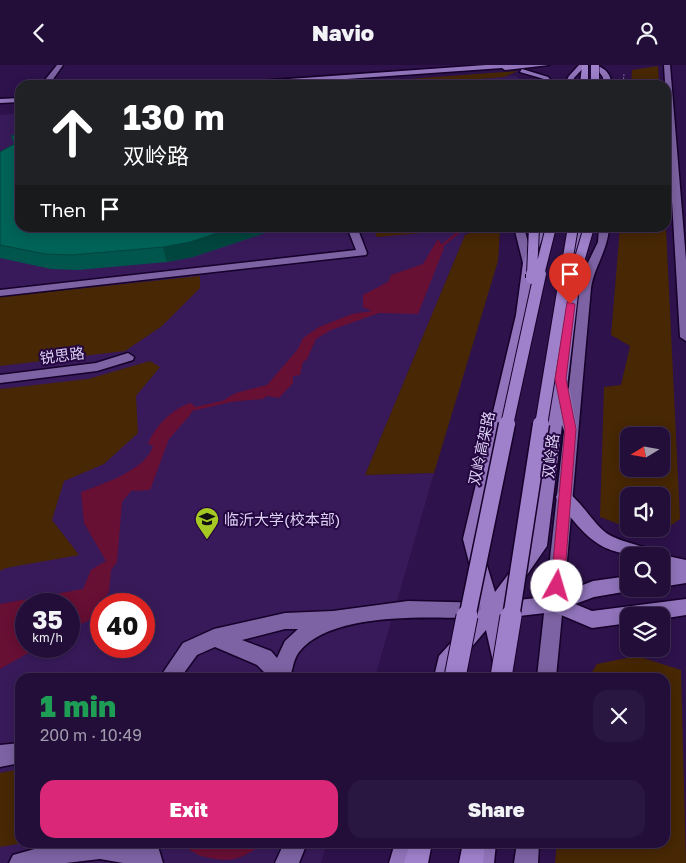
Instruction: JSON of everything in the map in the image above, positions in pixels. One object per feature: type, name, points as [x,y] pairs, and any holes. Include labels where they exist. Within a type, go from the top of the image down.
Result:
[{"type":"highway","points":[[584,65],[584,80]]},
{"type":"highway","points":[[594,65],[595,80]]},
{"type":"highway","points":[[530,313],[534,232]]},
{"type":"highway","name":"双岭高架路","points":[[456,673],[530,313],[550,232]]},
{"type":"highway","points":[[503,673],[554,344],[580,232]]},
{"type":"highway","points":[[416,863],[420,848]]},
{"type":"highway","points":[[471,863],[473,848]]},
{"type":"main road","points":[[302,80],[515,65]]},
{"type":"main road","points":[[333,80],[546,65]]},
{"type":"main road","points":[[570,80],[584,65]]},
{"type":"main road","points":[[594,65],[604,73],[607,80]]},
{"type":"main road","points":[[458,71],[523,71],[547,80]]},
{"type":"main road","points":[[0,103],[15,102]]},
{"type":"main road","points":[[501,673],[490,611],[471,539],[522,315],[528,263],[540,232]]},
{"type":"main road","name":"双岭路","points":[[444,673],[446,663],[490,611],[539,546],[580,232]]},
{"type":"main road","points":[[560,379],[570,429]]},
{"type":"main road","points":[[564,497],[583,522],[600,539],[624,547]]},
{"type":"main road","points":[[670,562],[686,568]]},
{"type":"main road","points":[[670,578],[686,575]]},
{"type":"main road","points":[[490,611],[555,604],[593,589],[620,585]]},
{"type":"main road","points":[[555,604],[592,620],[686,607]]},
{"type":"main road","points":[[401,863],[405,848]]},
{"type":"main road","points":[[482,863],[484,848]]},
{"type":"street","points":[[48,80],[60,65]]},
{"type":"street","points":[[667,65],[669,80]]},
{"type":"street","points":[[671,104],[681,203],[686,337]]},
{"type":"street","points":[[0,293],[362,253],[354,232]]},
{"type":"street","points":[[520,232],[528,263]]},
{"type":"street","points":[[546,673],[587,277],[603,242],[604,232]]},
{"type":"street","name":"锐思路","points":[[0,379],[97,367],[128,357]]},
{"type":"street","points":[[173,673],[190,649],[214,638],[285,621],[333,619],[408,609],[490,611]]},
{"type":"street","points":[[282,673],[284,659],[294,642],[333,619]]},
{"type":"street","points":[[214,638],[264,657],[278,673]]},
{"type":"street","points":[[0,757],[15,754]]},
{"type":"street","points":[[21,863],[86,848],[116,848],[142,863]]},
{"type":"street","points":[[147,848],[151,863]]},
{"type":"street","points":[[287,863],[294,848]]},
{"type":"street","points":[[526,863],[528,848]]},
{"type":"path","points":[[623,80],[624,74]]},
{"type":"shaded area","points":[[658,66],[659,80],[631,80],[632,70]]},
{"type":"shaded area","points":[[518,71],[504,77],[464,80],[396,80]]},
{"type":"shaded area","points":[[501,76],[516,76],[520,79],[520,80],[447,80]]},
{"type":"shaded area","name":"临沂大学(校本部)","points":[[15,114],[15,232],[466,232],[365,475],[434,473],[376,673],[15,673],[15,848],[326,848],[321,863],[0,863],[0,115]]},
{"type":"shaded area","points":[[375,232],[432,232],[377,237]]},
{"type":"shaded area","points":[[472,232],[500,232],[498,261],[434,473],[365,475],[465,235]]},
{"type":"shaded area","points":[[620,232],[666,232],[680,519],[670,526],[670,487],[620,487],[620,525],[600,517],[604,387],[621,385],[630,346],[611,335]]},
{"type":"shaded area","points":[[438,239],[444,248],[418,314],[379,313],[331,330],[316,339],[307,359],[303,362],[300,375],[293,376],[293,383],[279,398],[267,396],[263,399],[229,402],[225,399],[236,393],[267,385],[298,349],[303,338],[319,327],[352,314],[372,311],[363,307],[363,295],[388,282],[391,275],[423,264]]},
{"type":"shaded area","points":[[200,276],[200,288],[162,326],[125,351],[0,366],[0,297]]},
{"type":"shaded area","points":[[150,361],[160,367],[136,396],[138,433],[104,464],[64,481],[52,520],[79,555],[6,568],[0,571],[0,389],[88,379]]},
{"type":"shaded area","points":[[190,403],[195,406],[190,415],[169,439],[150,490],[131,491],[122,502],[117,562],[111,570],[109,592],[90,593],[90,618],[80,624],[80,593],[61,593],[83,589],[91,570],[106,561],[84,523],[81,492],[123,475],[142,462],[149,455],[153,446],[148,444],[159,425],[170,414]]},
{"type":"shaded area","points":[[15,601],[15,658],[19,658],[0,669],[0,604]]},
{"type":"shaded area","points":[[632,657],[640,657],[681,670],[686,863],[555,863],[556,848],[670,848],[670,673],[591,673],[597,664]]},
{"type":"shaded area","points":[[15,770],[15,844],[0,847],[0,773]]},
{"type":"shaded area","points":[[187,848],[256,848],[240,857],[225,860],[198,855]]},
{"type":"building","points":[[15,144],[15,232],[220,232],[190,242],[163,247],[72,255],[45,254],[0,245],[0,152]]},
{"type":"waterway","points":[[439,248],[459,232]]},
{"type":"waterway","points":[[189,410],[233,400]]},
{"type":"place","name":"临沂大学(校本部)","points":[[207,540]]},
{"type":"route","points":[[557,586],[570,429],[560,379],[570,304]]}]
